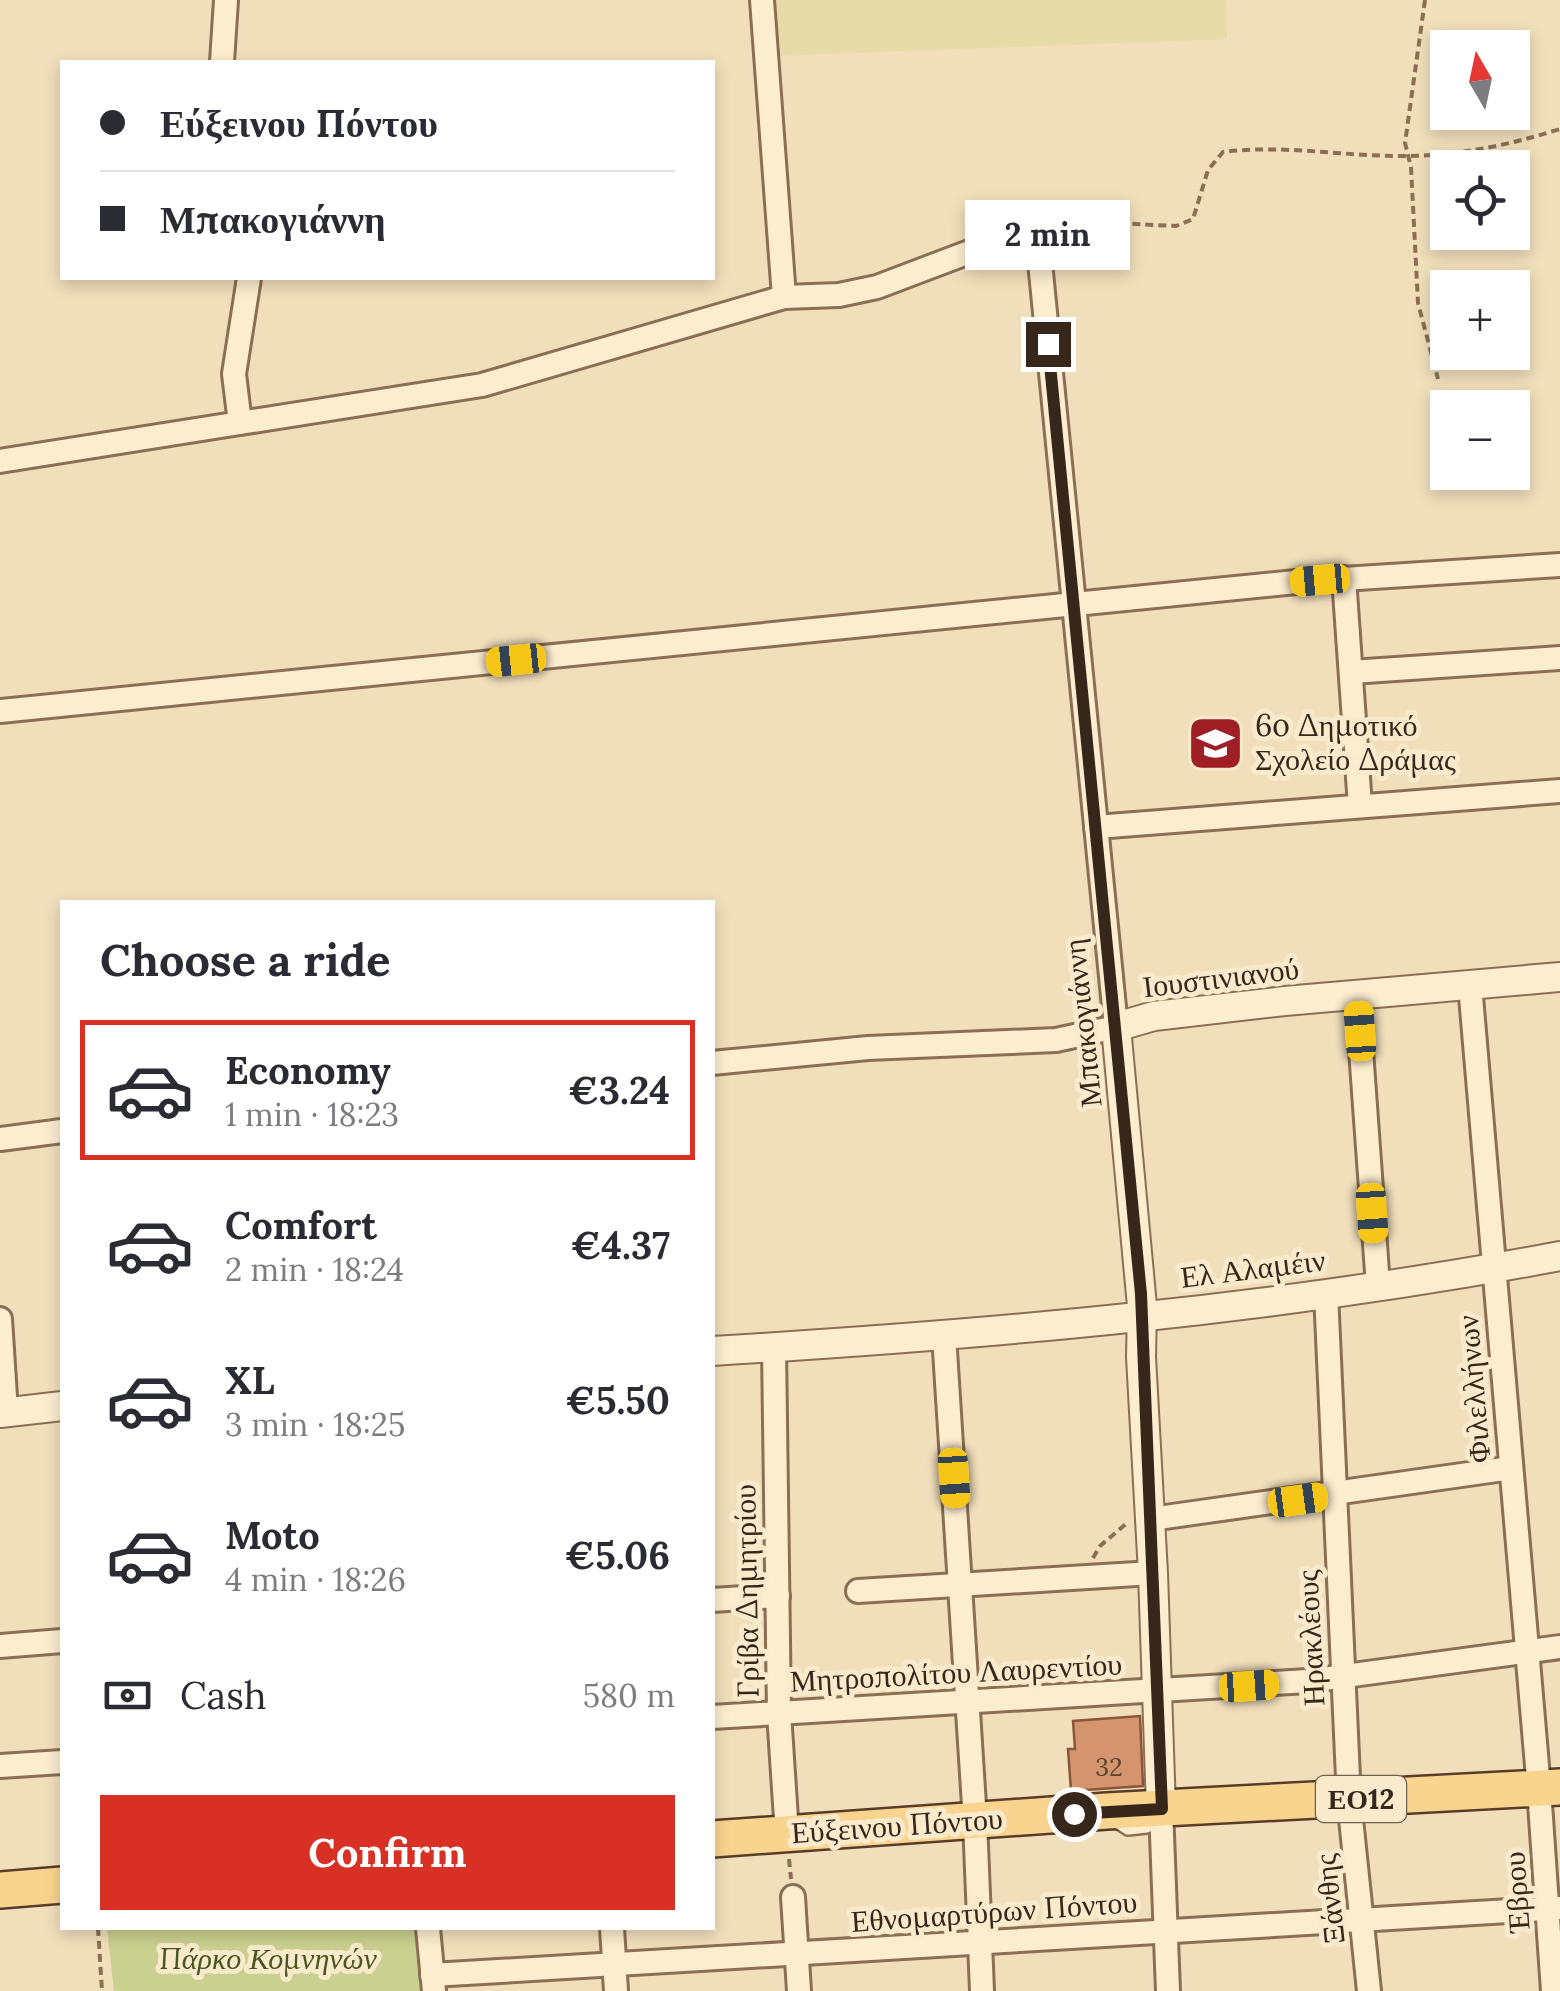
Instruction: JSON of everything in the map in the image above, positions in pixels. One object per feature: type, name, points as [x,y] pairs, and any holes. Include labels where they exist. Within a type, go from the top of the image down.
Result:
[{"type":"main road","name":"Εύξεινου Πόντου","points":[[715,1840],[1108,1812],[1550,1788]]},
{"type":"main road","points":[[0,1890],[60,1885]]},
{"type":"street","points":[[222,60],[226,0]]},
{"type":"street","points":[[762,0],[784,297]]},
{"type":"street","points":[[0,462],[482,385],[784,297],[862,291],[1001,240],[1037,232]]},
{"type":"street","name":"Μπακογιάννη","points":[[1037,232],[1142,1317],[1162,1809]]},
{"type":"street","points":[[240,423],[234,374],[249,280]]},
{"type":"street","points":[[0,711],[1344,578],[1560,565]]},
{"type":"street","points":[[1344,578],[1360,806]]},
{"type":"street","points":[[1351,672],[1560,658]]},
{"type":"street","points":[[1096,826],[1560,790]]},
{"type":"street","name":"Ιουστινιανού","points":[[715,1062],[868,1048],[1042,1042],[1082,1037],[1154,1016],[1560,978]]},
{"type":"street","name":"Φιλελλήνων","points":[[1470,985],[1527,1652],[1550,1788]]},
{"type":"street","points":[[1357,995],[1378,1286]]},
{"type":"street","points":[[0,1139],[60,1131]]},
{"type":"street","name":"Ελ Αλαμέιν","points":[[715,1352],[1142,1317],[1378,1286],[1560,1256]]},
{"type":"street","name":"Ηρακλέους","points":[[1326,1293],[1349,1800]]},
{"type":"street","points":[[0,1319],[3,1412],[60,1406]]},
{"type":"street","points":[[944,1335],[976,1821],[982,1991]]},
{"type":"street","name":"Γρίβα Δημητρίου","points":[[774,1348],[779,1713],[787,1834]]},
{"type":"street","points":[[1151,1519],[1511,1468]]},
{"type":"street","points":[[858,1591],[1154,1573]]},
{"type":"street","points":[[715,1600],[778,1596]]},
{"type":"street","points":[[0,1646],[60,1641]]},
{"type":"street","name":"Μητροπολίτου Λαυρεντίου","points":[[715,1717],[1158,1692],[1343,1677],[1560,1647]]},
{"type":"street","points":[[0,1766],[60,1762]]},
{"type":"street","name":"Έβρου","points":[[1550,1788],[1553,1991]]},
{"type":"street","name":"Ξάνθης","points":[[1349,1800],[1369,1991]]},
{"type":"street","points":[[1162,1809],[1168,1991]]},
{"type":"street","points":[[793,1897],[799,1991]]},
{"type":"street","name":"Εθνομαρτύρων Πόντου","points":[[433,1983],[614,1964],[1554,1909]]},
{"type":"street","points":[[428,1930],[433,1983]]},
{"type":"street","points":[[612,1930],[616,1991]]},
{"type":"path","points":[[1425,0],[1406,130],[1418,303],[1438,379]]},
{"type":"path","points":[[1037,232],[1094,222],[1176,226],[1192,219],[1208,170],[1223,152],[1251,148],[1408,156],[1481,152],[1560,129]]},
{"type":"path","points":[[1088,1577],[1094,1555],[1114,1532],[1134,1520],[1151,1519]]},
{"type":"path","points":[[787,1834],[793,1897]]},
{"type":"path","points":[[98,1930],[102,1991]]},
{"type":"shaded area","points":[[771,0],[1226,0],[1227,39],[773,56]]},
{"type":"green space","name":"Πάρκο Κομνηνών","points":[[107,1930],[423,1930],[428,1991],[114,1991]]},
{"type":"building","points":[[1140,1716],[1143,1786],[1071,1791],[1068,1749],[1075,1749],[1073,1721]]},
{"type":"place","name":"6o Δημοτικό Σχολείο Δράμας","points":[[1216,743]]},
{"type":"route","points":[[1048,344],[1141,1294],[1162,1809],[1074,1814]]}]
